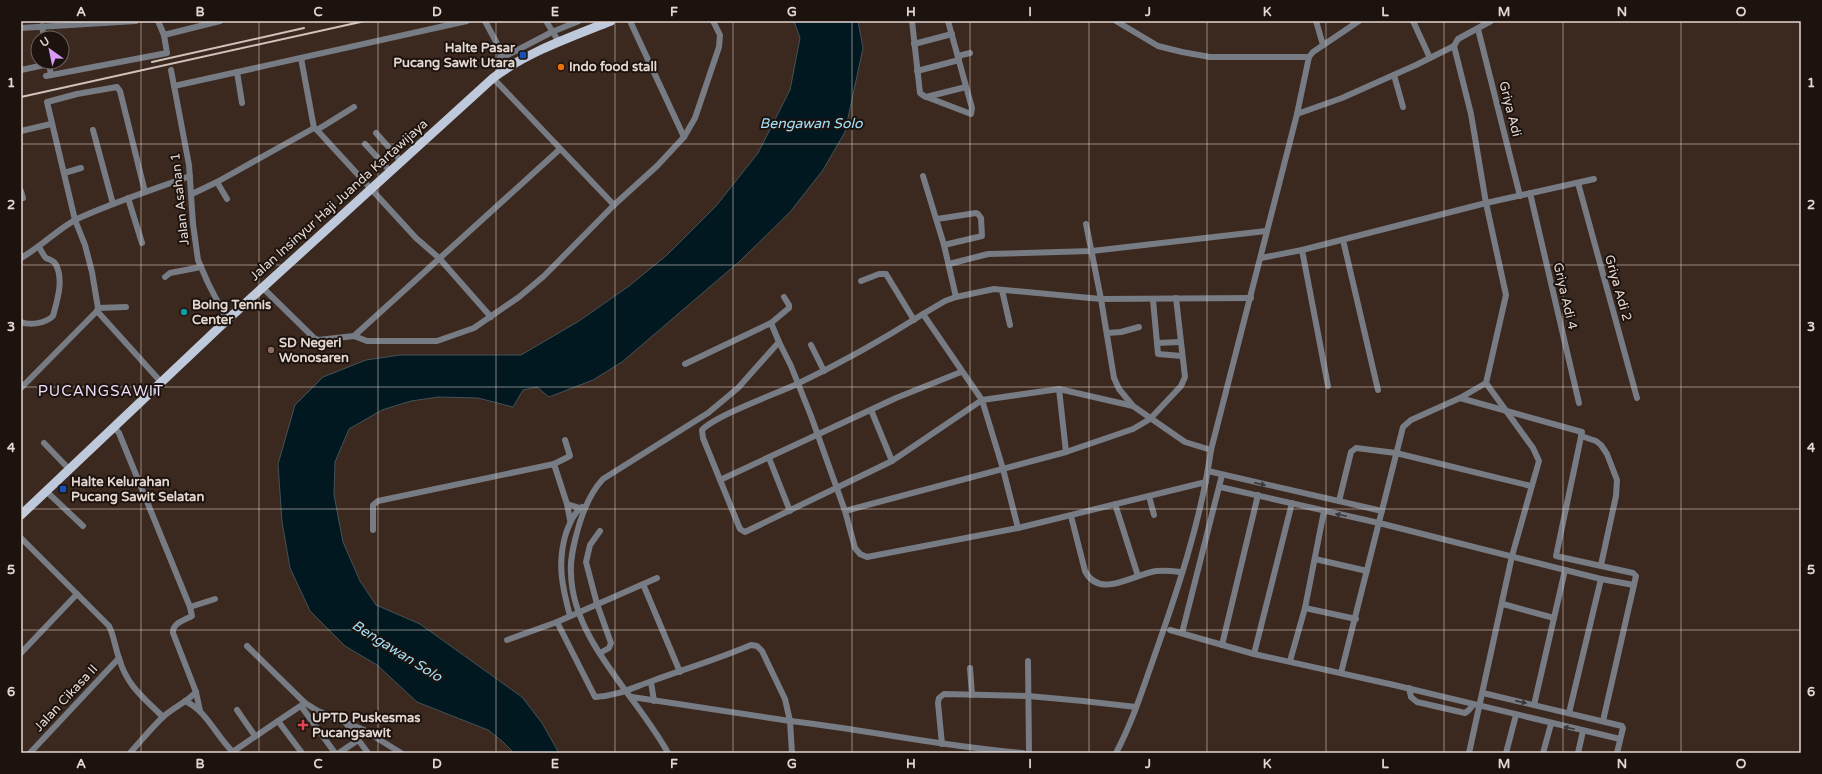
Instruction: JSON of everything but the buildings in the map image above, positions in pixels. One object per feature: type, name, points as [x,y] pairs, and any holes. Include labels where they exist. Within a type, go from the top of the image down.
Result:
[{"type":"main road","name":"Jalan Insinyur Haji Juanda Kartawijaya","points":[[21,515],[161,382],[493,78],[502,71],[559,42],[610,21]]},
{"type":"street","points":[[21,28],[37,25],[136,21]]},
{"type":"street","points":[[48,70],[48,76],[167,53],[164,35],[158,21]]},
{"type":"street","points":[[164,35],[220,21]]},
{"type":"street","points":[[174,86],[467,21]]},
{"type":"street","points":[[485,21],[501,51],[500,59],[502,71]]},
{"type":"street","points":[[546,21],[559,42]]},
{"type":"street","points":[[500,59],[552,32],[579,21]]},
{"type":"street","points":[[630,21],[684,138]]},
{"type":"street","points":[[263,288],[314,338],[325,340],[354,336],[367,341],[432,342],[444,340],[474,328],[519,297],[540,278],[614,205],[658,166],[684,138],[695,118],[719,47],[720,34],[713,21]]},
{"type":"street","points":[[912,21],[919,91],[926,97],[971,114],[972,108],[948,21]]},
{"type":"street","points":[[1116,21],[1158,46],[1182,52],[1210,56],[1308,57],[1359,21]]},
{"type":"street","points":[[1316,21],[1323,45]]},
{"type":"street","points":[[1346,21],[1349,28]]},
{"type":"street","points":[[1412,21],[1430,58]]},
{"type":"street","points":[[1297,114],[1342,98],[1430,58],[1454,46],[1458,39],[1491,21]]},
{"type":"street","name":"Griya Adi","points":[[1478,29],[1520,196]]},
{"type":"street","points":[[914,44],[952,34]]},
{"type":"street","points":[[1341,673],[1356,620],[1396,453],[1405,424],[1460,398],[1486,383],[1506,295],[1486,203],[1471,114],[1454,46]]},
{"type":"street","points":[[917,71],[970,53]]},
{"type":"street","points":[[1116,753],[1136,707],[1164,628],[1206,482],[1212,450],[1261,258],[1266,231],[1297,114],[1308,57]]},
{"type":"street","points":[[301,58],[316,129],[370,190],[416,238],[439,258],[491,317]]},
{"type":"street","name":"Jalan Asahan 1","points":[[171,70],[190,176],[193,224],[201,267],[228,320]]},
{"type":"street","points":[[237,72],[242,103]]},
{"type":"street","points":[[1394,75],[1403,107]]},
{"type":"street","points":[[493,78],[614,205]]},
{"type":"street","points":[[145,192],[120,91],[117,87],[48,101],[46,104],[76,220],[86,251],[98,310],[161,382]]},
{"type":"street","points":[[926,97],[966,87]]},
{"type":"street","points":[[192,194],[316,129],[354,107]]},
{"type":"street","points":[[21,131],[51,124]]},
{"type":"street","points":[[93,130],[113,204]]},
{"type":"street","points":[[376,133],[401,162]]},
{"type":"street","points":[[365,144],[390,171]]},
{"type":"street","points":[[354,336],[560,149]]},
{"type":"street","points":[[64,173],[81,168]]},
{"type":"street","points":[[21,258],[40,247],[76,220],[128,198],[190,176]]},
{"type":"street","points":[[923,176],[937,219],[956,297]]},
{"type":"street","points":[[1261,258],[1302,250],[1486,203],[1594,179]]},
{"type":"street","points":[[217,182],[227,199]]},
{"type":"street","name":"Griya Adi 2","points":[[1578,183],[1638,398]]},
{"type":"street","points":[[21,191],[23,198]]},
{"type":"street","name":"Griya Adi 4","points":[[1530,194],[1579,403]]},
{"type":"street","points":[[128,198],[142,243]]},
{"type":"street","points":[[937,219],[976,213],[981,218],[982,236],[944,245]]},
{"type":"street","points":[[1086,224],[1116,384],[1133,406],[1150,419],[1159,423],[1185,442],[1212,450]]},
{"type":"street","points":[[949,264],[988,254],[1092,251],[1266,231]]},
{"type":"street","points":[[1342,240],[1378,390]]},
{"type":"street","points":[[21,322],[32,324],[48,320],[53,316],[59,288],[59,273],[56,265],[46,257],[40,247]]},
{"type":"street","points":[[1302,250],[1328,386]]},
{"type":"street","points":[[165,277],[170,273],[201,267]]},
{"type":"street","points":[[861,281],[879,274],[886,274],[914,320]]},
{"type":"street","points":[[1133,406],[1059,389],[982,400],[892,461],[790,511],[742,532],[702,432],[704,428],[717,419],[859,354],[945,301],[956,297],[994,289],[1101,299],[1153,300],[1176,298],[1251,298]]},
{"type":"street","points":[[1002,290],[1010,325]]},
{"type":"street","points":[[685,364],[771,323],[789,308],[789,305],[784,297]]},
{"type":"street","points":[[845,511],[1066,452],[1132,429],[1150,419],[1184,381],[1185,376],[1176,298]]},
{"type":"street","points":[[1153,300],[1159,355],[1182,356]]},
{"type":"street","points":[[21,388],[98,310],[126,307]]},
{"type":"street","points":[[923,314],[961,372],[982,400],[1003,469],[1018,528]]},
{"type":"street","points":[[771,323],[778,342],[798,383],[818,436],[845,511],[855,548],[860,554],[867,557],[1018,528],[1206,482]]},
{"type":"street","points":[[1107,333],[1122,332],[1139,327]]},
{"type":"street","points":[[570,520],[583,507],[596,486],[603,479],[708,413],[738,388],[778,342]]},
{"type":"street","points":[[1157,343],[1180,342]]},
{"type":"street","points":[[811,345],[824,371]]},
{"type":"street","points":[[720,480],[818,436],[896,398],[961,372]]},
{"type":"street","points":[[1469,753],[1503,604],[1512,556],[1538,457],[1486,383]]},
{"type":"street","points":[[1059,389],[1066,452]]},
{"type":"street","points":[[1460,398],[1582,432],[1553,567]]},
{"type":"street","points":[[871,410],[892,461]]},
{"type":"street","points":[[708,413],[717,419]]},
{"type":"street","points":[[114,427],[119,433],[190,607],[192,616],[175,625],[172,629],[196,692],[200,711]]},
{"type":"street","points":[[1582,436],[1601,444],[1607,454],[1616,480],[1616,496],[1601,565]]},
{"type":"street","points":[[372,530],[373,505],[378,501],[554,464],[570,456],[565,440]]},
{"type":"street","points":[[44,443],[69,469]]},
{"type":"street","points":[[1339,501],[1351,452],[1354,448],[1370,448],[1396,453],[1531,486]]},
{"type":"street","points":[[769,458],[790,511]]},
{"type":"street","points":[[554,464],[567,504],[570,520],[560,555],[562,575],[570,616]]},
{"type":"street","points":[[1208,471],[1382,511]]},
{"type":"street","points":[[1182,633],[1222,475]]},
{"type":"street","points":[[1220,487],[1258,494],[1601,579],[1634,585]]},
{"type":"street","points":[[46,491],[83,526]]},
{"type":"street","points":[[1222,645],[1258,494]]},
{"type":"street","points":[[1149,496],[1154,515]]},
{"type":"street","points":[[1254,654],[1292,503]]},
{"type":"street","points":[[567,504],[583,507]]},
{"type":"street","points":[[1115,504],[1138,576]]},
{"type":"street","points":[[583,507],[572,554],[571,574],[578,612],[583,626],[600,653],[660,738],[668,753]]},
{"type":"street","points":[[1290,661],[1305,608],[1324,511]]},
{"type":"street","points":[[1071,516],[1085,572],[1090,579],[1096,583],[1106,585],[1115,584],[1155,571],[1181,572]]},
{"type":"street","points":[[600,531],[590,545],[586,562],[597,604],[611,643],[609,648],[600,653]]},
{"type":"street","points":[[21,538],[109,626],[129,684],[163,717]]},
{"type":"street","points":[[564,541],[572,554]]},
{"type":"street","points":[[1556,556],[1601,565],[1635,574],[1636,576],[1603,721]]},
{"type":"street","points":[[1315,559],[1367,571]]},
{"type":"street","points":[[1534,705],[1565,570]]},
{"type":"street","points":[[508,640],[557,622],[657,578]]},
{"type":"street","points":[[1568,713],[1601,579]]},
{"type":"street","points":[[643,584],[680,672]]},
{"type":"street","points":[[21,653],[77,594]]},
{"type":"street","points":[[190,607],[215,600]]},
{"type":"street","points":[[1503,604],[1554,618]]},
{"type":"street","points":[[1305,608],[1356,620]]},
{"type":"street","points":[[557,622],[595,697],[628,692],[751,644],[757,646],[762,651],[782,693],[790,721],[792,753]]},
{"type":"street","points":[[1170,630],[1254,654],[1409,688],[1480,707],[1620,740]]},
{"type":"street","points":[[247,646],[303,705],[335,753]]},
{"type":"street","name":"Jalan Cikasa II","points":[[30,753],[119,658]]},
{"type":"street","points":[[1028,661],[1029,753]]},
{"type":"street","points":[[970,668],[972,695]]},
{"type":"street","points":[[651,682],[654,701]]},
{"type":"street","points":[[1409,688],[1411,697],[1417,702],[1465,712],[1473,705]]},
{"type":"street","points":[[130,753],[163,717],[175,707],[185,702],[196,692]]},
{"type":"street","points":[[1483,693],[1622,726],[1623,728],[1617,753]]},
{"type":"street","points":[[942,744],[939,698],[942,695],[947,694],[1028,696],[1083,700],[1136,707]]},
{"type":"street","points":[[632,697],[790,721],[837,726],[942,744],[1023,753]]},
{"type":"street","points":[[185,702],[200,711],[232,752],[303,705]]},
{"type":"street","points":[[303,705],[364,730],[401,753]]},
{"type":"street","points":[[237,710],[255,736]]},
{"type":"street","points":[[1506,753],[1516,715]]},
{"type":"street","points":[[278,721],[302,753]]},
{"type":"street","points":[[344,721],[368,753]]},
{"type":"street","points":[[1543,753],[1551,724]]},
{"type":"street","points":[[1578,753],[1583,731]]},
{"type":"street","points":[[339,753],[358,740]]},
{"type":"water","name":"Bengawan Solo","points":[[794,21],[858,21],[863,48],[845,132],[823,170],[790,212],[740,261],[622,362],[593,380],[549,397],[537,387],[523,390],[513,407],[478,398],[439,397],[411,401],[382,410],[349,429],[335,462],[334,495],[343,542],[360,581],[376,605],[420,624],[522,697],[542,723],[559,753],[514,753],[488,730],[417,702],[377,665],[345,646],[310,611],[290,568],[282,522],[278,464],[295,405],[323,377],[366,360],[400,355],[521,355],[579,321],[629,286],[667,255],[716,206],[758,153],[790,90],[800,38]]},
{"type":"railway","points":[[21,97],[365,21]]},
{"type":"railway","points":[[152,62],[304,28]]},
{"type":"place","name":"Halte Pasar Pucang Sawit Utara","points":[[523,55]]},
{"type":"place","name":"Indo food stall","points":[[561,67]]},
{"type":"place","name":"Boing Tennis Center","points":[[184,312]]},
{"type":"place","name":"SD Negeri Wonosaren","points":[[271,350]]},
{"type":"place","name":"Halte Kelurahan Pucang Sawit Selatan","points":[[63,489]]},
{"type":"place","name":"UPTD Puskesmas Pucangsawit","points":[[303,725]]},
{"type":"district","name":"PUCANGSAWIT","points":[[101,391]]}]
